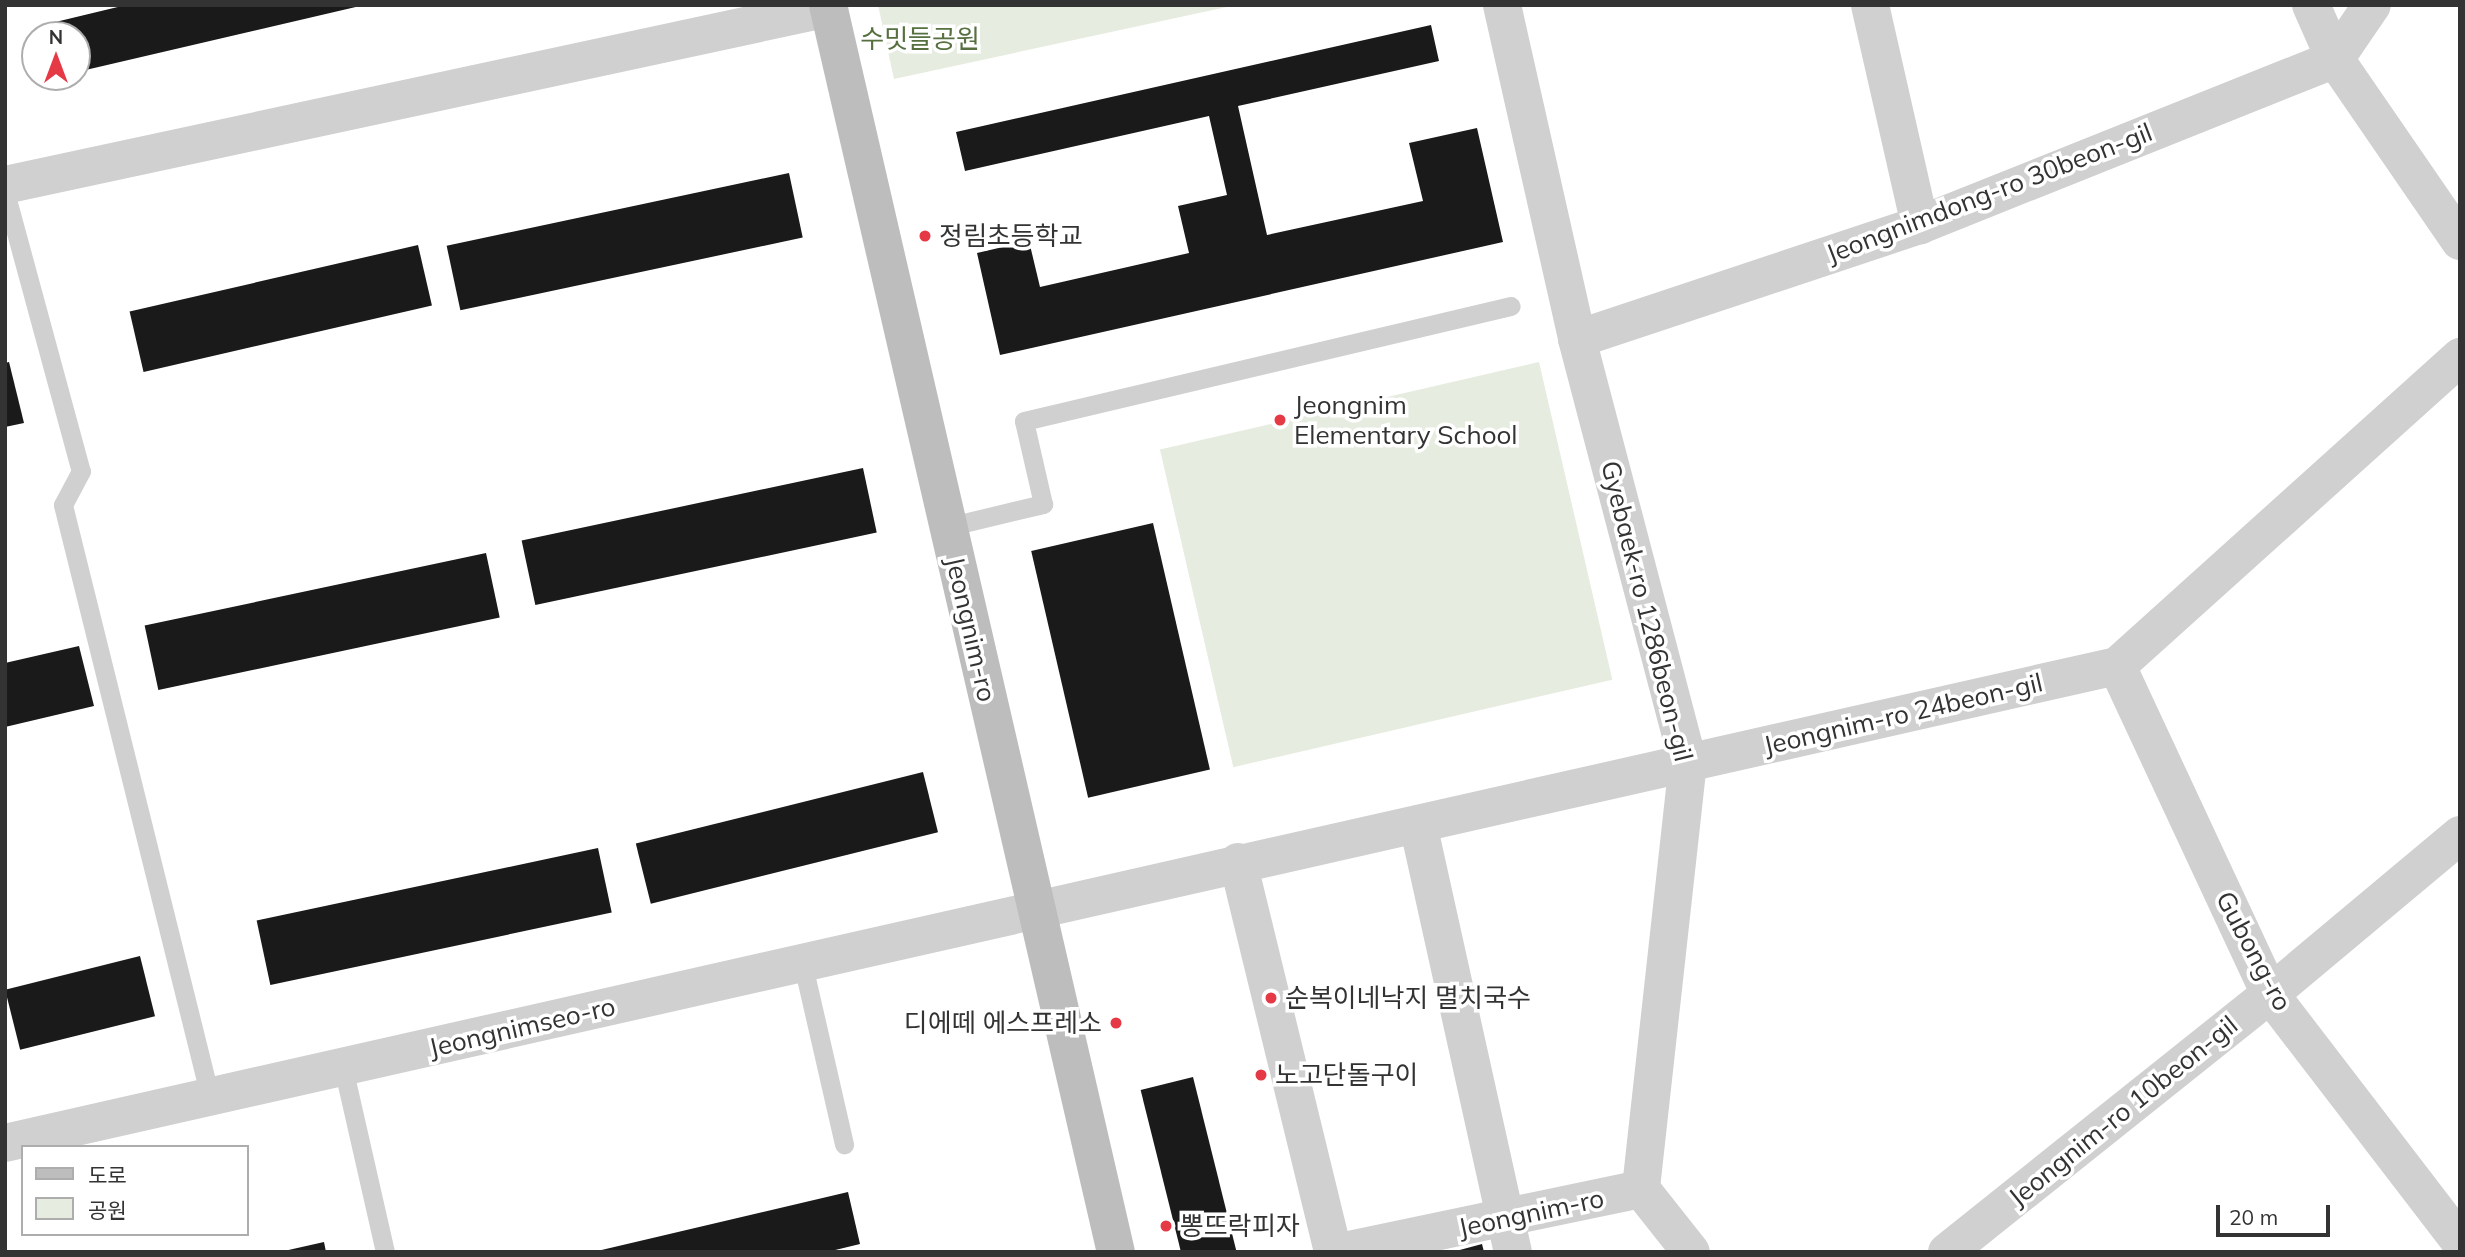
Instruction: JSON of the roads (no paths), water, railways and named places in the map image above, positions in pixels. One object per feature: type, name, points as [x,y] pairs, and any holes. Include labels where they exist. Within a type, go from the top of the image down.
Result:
[{"type":"main road","name":"Jeongnim-ro","points":[[828,6],[1116,1252]]},
{"type":"street","name":"Gyebaek-ro 1286beon-gil","points":[[1502,5],[1577,339],[1688,762],[1641,1189]]},
{"type":"street","points":[[1870,5],[1920,225]]},
{"type":"street","points":[[2311,5],[2335,58],[2460,241]]},
{"type":"street","points":[[2335,58],[2372,5]]},
{"type":"street","points":[[5,185],[828,6]]},
{"type":"street","name":"Jeongnimdong-ro 30beon-gil","points":[[1577,339],[1920,225],[2335,58]]},
{"type":"street","name":"Jeongnim-ro 24beon-gil","points":[[1038,912],[1238,862],[2117,666],[2460,357]]},
{"type":"street","name":"Gubong-ro","points":[[2117,666],[2270,994],[2460,1242]]},
{"type":"street","points":[[1418,824],[1509,1235]]},
{"type":"street","name":"Jeongnim-ro 10beon-gil","points":[[1947,1252],[2270,994],[2460,835]]},
{"type":"street","points":[[1238,862],[1333,1252]]},
{"type":"street","name":"Jeongnimseo-ro","points":[[5,1143],[1038,912]]},
{"type":"street","points":[[1641,1189],[1691,1252]]},
{"type":"street","name":"Jeongnim-ro","points":[[1339,1252],[1509,1235],[1641,1189]]},
{"type":"lane","points":[[5,192],[81,471],[63,505],[210,1097]]},
{"type":"lane","points":[[947,527],[1043,504],[1024,421],[1511,306]]},
{"type":"lane","points":[[803,965],[844,1144]]},
{"type":"lane","points":[[343,1067],[385,1252]]},
{"type":"place","name":"정림초등학교","points":[[925,236]]},
{"type":"place","name":"Jeongnim Elementary School","points":[[1280,420]]},
{"type":"place","name":"순복이네낙지 멸치국수","points":[[1271,998]]},
{"type":"place","name":"디에떼 에스프레소","points":[[1116,1023]]},
{"type":"place","name":"노고단돌구이","points":[[1261,1075]]},
{"type":"place","name":"뽕뜨락피자","points":[[1166,1226]]},
{"type":"park label","name":"수밋들공원","points":[[920,39]]}]
